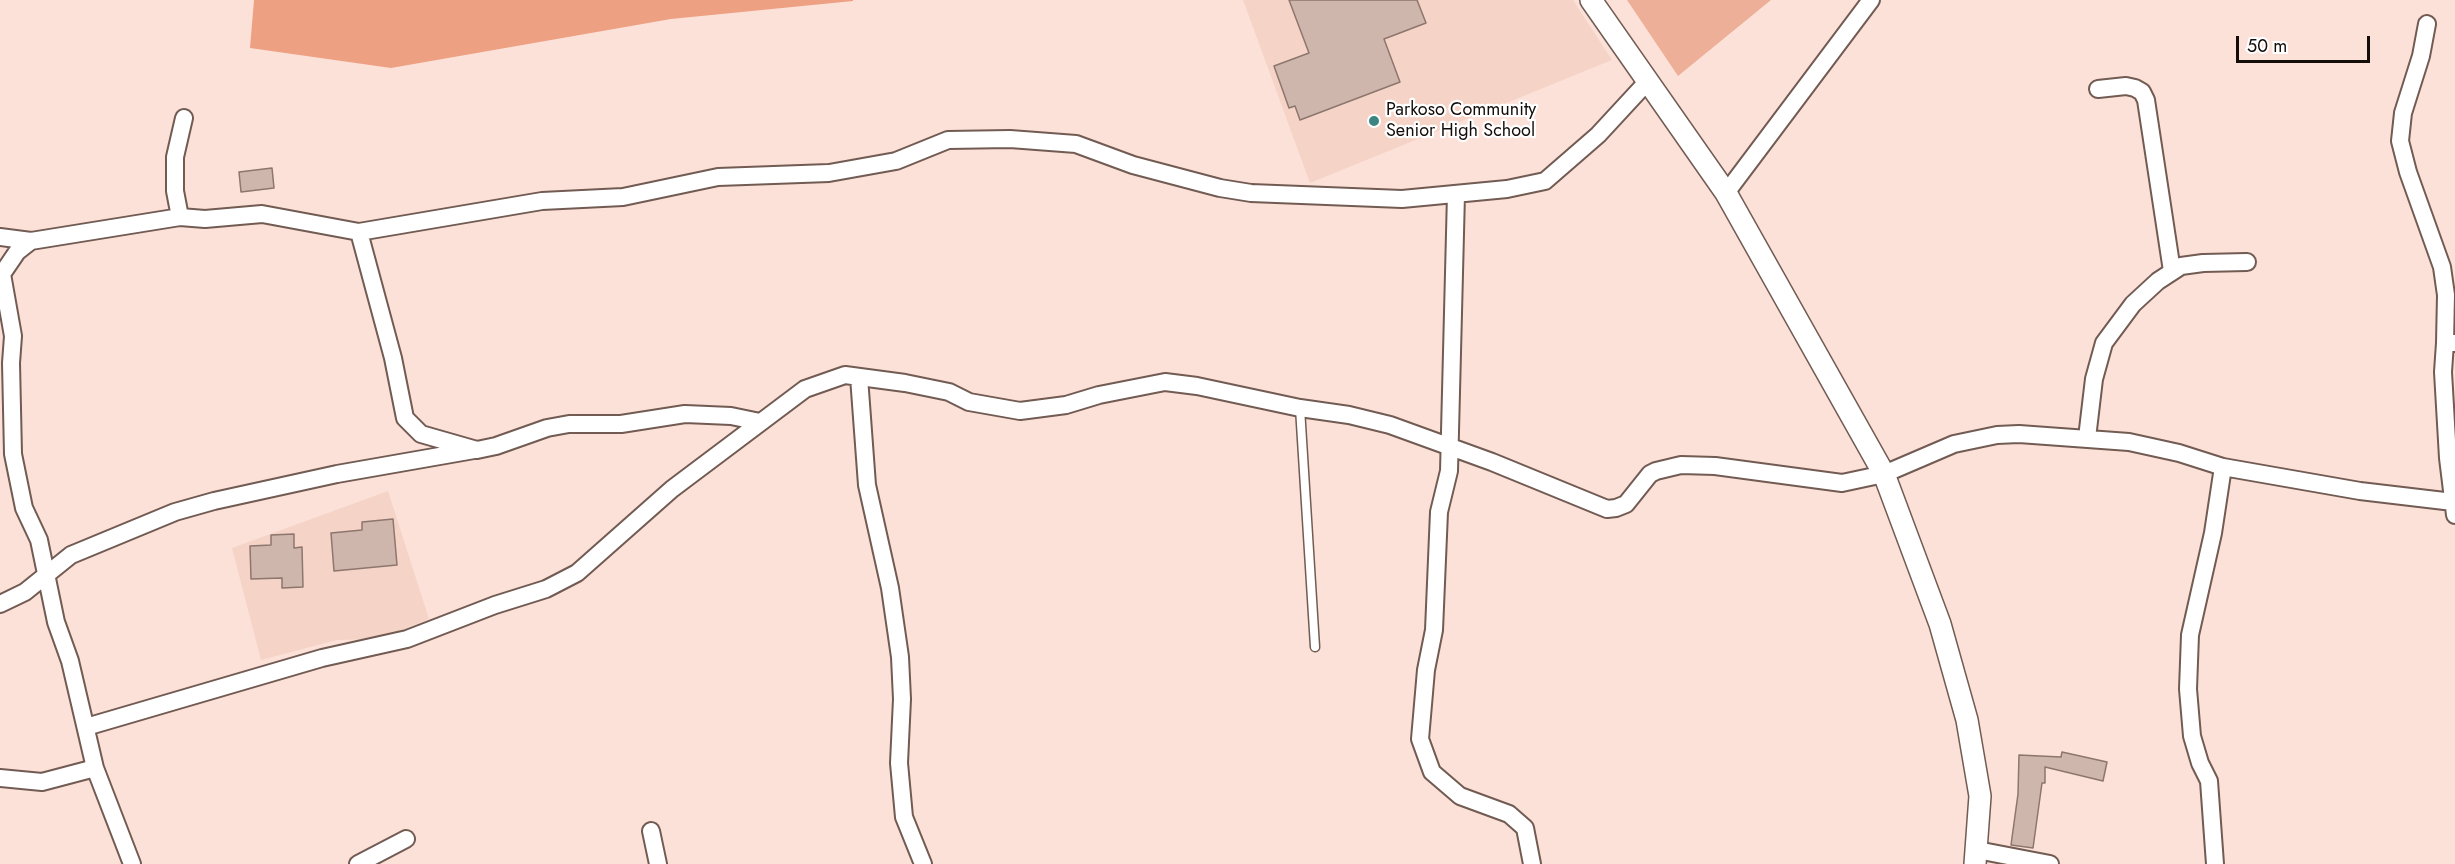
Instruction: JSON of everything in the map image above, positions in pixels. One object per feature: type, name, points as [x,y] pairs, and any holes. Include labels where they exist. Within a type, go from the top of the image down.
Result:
[{"type":"street","points":[[1591,0],[1726,192],[1884,474],[1940,624],[1967,720],[1980,796],[1976,857],[2050,864]]},
{"type":"street","points":[[1726,192],[1871,0]]},
{"type":"street","points":[[86,727],[192,695],[227,688],[312,661],[407,639],[495,605],[546,589],[577,573],[672,489],[760,422],[806,389],[844,375],[905,382],[949,392],[969,402],[1020,411],[1066,405],[1099,394],[1165,382],[1197,386],[1390,425],[1450,445],[1607,509],[1626,504],[1650,474],[1681,465],[1715,466],[1836,483],[1884,474],[1954,444],[1997,435],[2019,434],[2129,442],[2179,453],[2223,467],[2454,509],[2448,458],[2443,372],[2450,343],[2442,267],[2408,172],[2400,141],[2403,113],[2421,56],[2427,24]]},
{"type":"street","points":[[0,237],[30,241],[180,217],[205,219],[262,214],[359,232],[542,201],[623,197],[718,177],[829,173],[896,161],[948,140],[1010,139],[1076,144],[1133,165],[1220,188],[1251,193],[1402,199],[1456,194],[1507,189],[1545,181],[1598,135],[1647,82]]},
{"type":"street","points":[[2098,89],[2126,86],[2135,88],[2142,92],[2146,100],[2172,272]]},
{"type":"street","points":[[180,217],[175,191],[175,157],[184,118]]},
{"type":"street","points":[[1456,194],[1449,471],[1439,512],[1434,630],[1426,670],[1420,739],[1432,772],[1460,796],[1509,814],[1525,828],[1532,864]]},
{"type":"street","points":[[359,232],[393,358],[405,417],[421,434],[477,450]]},
{"type":"street","points":[[30,241],[1,272],[13,336],[11,363],[13,454],[24,508],[39,540],[56,622],[70,661],[95,768],[132,864]]},
{"type":"street","points":[[2087,438],[2094,379],[2104,343],[2133,304],[2172,272],[2189,264],[2247,262]]},
{"type":"street","points":[[859,377],[867,485],[890,588],[900,657],[902,699],[899,763],[904,817],[923,864]]},
{"type":"street","points":[[0,604],[25,592],[80,550],[175,512],[214,501],[337,474],[496,446],[547,428],[569,424],[621,424],[685,414],[730,416],[760,422]]},
{"type":"street","points":[[2215,864],[2209,781],[2200,763],[2192,736],[2188,689],[2190,635],[2213,533],[2223,467]]},
{"type":"street","points":[[0,777],[42,782],[54,781],[95,768]]},
{"type":"street","points":[[651,831],[658,864]]},
{"type":"street","points":[[358,864],[406,839]]},
{"type":"lane","points":[[1300,408],[1316,647]]},
{"type":"shaded area","points":[[254,0],[853,1],[671,19],[391,68],[250,48]]},
{"type":"shaded area","name":"Parkoso Community Senior High School","points":[[1243,0],[1573,0],[1612,60],[1310,183]]},
{"type":"shaded area","points":[[1627,0],[1771,0],[1678,76]]},
{"type":"shaded area","points":[[388,491],[429,619],[379,639],[337,640],[261,660],[232,548]]},
{"type":"building","points":[[1289,0],[1417,0],[1426,23],[1384,39],[1400,82],[1300,120],[1295,106],[1289,108],[1274,66],[1309,53]]},
{"type":"building","points":[[272,168],[274,188],[241,192],[239,172]]},
{"type":"building","points":[[393,519],[397,565],[334,571],[331,533],[362,530],[362,522]]},
{"type":"building","points":[[294,534],[294,548],[302,547],[303,587],[282,588],[282,578],[251,579],[250,546],[271,545],[271,535]]},
{"type":"building","points":[[2062,752],[2107,762],[2103,781],[2045,767],[2045,783],[2042,783],[2033,848],[2011,845],[2018,794],[2019,755],[2061,757]]},
{"type":"place","name":"Parkoso Community Senior High School","points":[[1374,121]]}]
